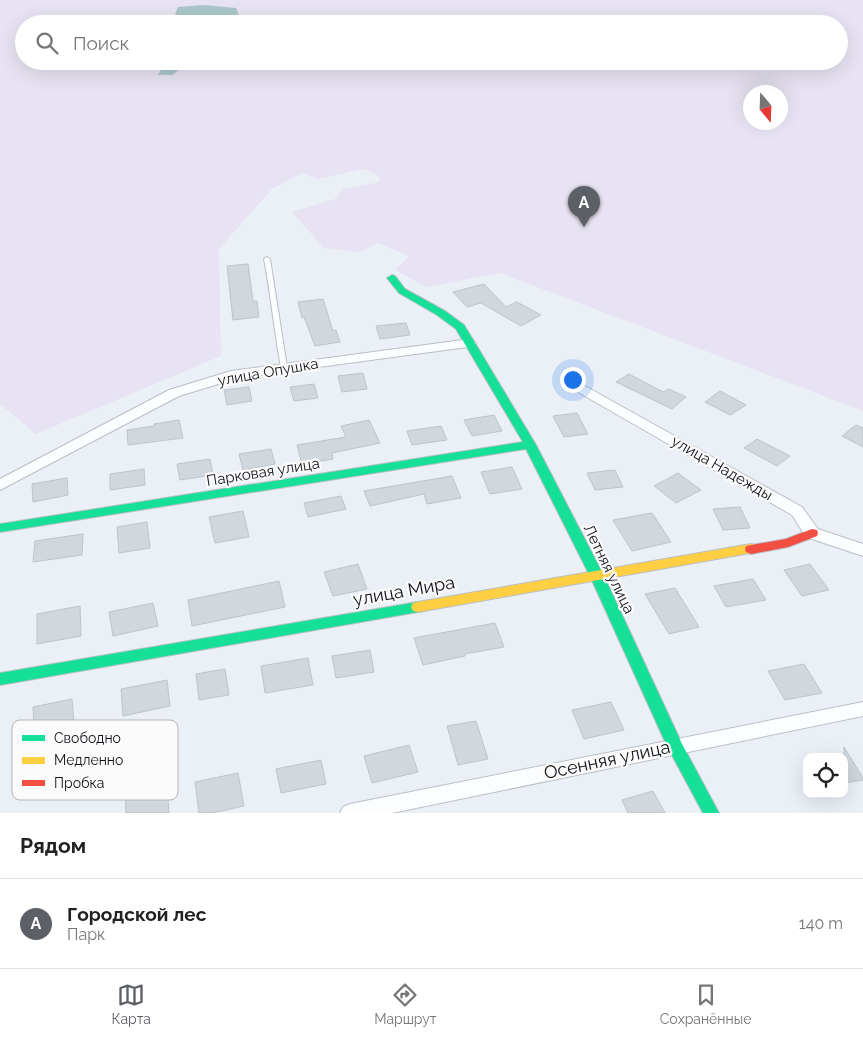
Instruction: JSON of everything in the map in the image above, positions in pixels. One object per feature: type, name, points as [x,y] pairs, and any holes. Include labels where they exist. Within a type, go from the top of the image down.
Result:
[{"type":"street","points":[[392,278],[402,291],[441,313],[460,327],[470,343]]},
{"type":"street","name":"улица Опушка","points":[[0,485],[174,393],[236,374],[470,343]]},
{"type":"street","name":"Летняя улица","points":[[470,343],[530,445],[597,576],[674,746],[711,813]]},
{"type":"street","name":"улица Надежды","points":[[576,385],[797,511],[812,533]]},
{"type":"street","name":"Парковая улица","points":[[0,528],[530,445]]},
{"type":"street","points":[[0,520],[0,528]]},
{"type":"street","points":[[812,533],[863,550]]},
{"type":"street","name":"улица Мира","points":[[0,679],[788,543],[812,533]]},
{"type":"street","name":"Осенняя улица","points":[[350,813],[863,709]]},
{"type":"lane","points":[[268,259],[276,303],[275,322],[284,367]]},
{"type":"lane","points":[[0,528],[0,538]]},
{"type":"shaded area","points":[[0,0],[863,0],[863,411],[500,273],[427,287],[395,270],[409,256],[378,243],[360,252],[324,248],[292,212],[335,199],[343,189],[380,182],[379,176],[364,169],[318,179],[302,173],[272,189],[219,249],[221,356],[36,434],[0,404]]},
{"type":"water","points":[[204,5],[236,8],[239,15],[176,15],[175,14],[178,7]]},
{"type":"water","points":[[161,70],[179,70],[172,75],[158,75]]},
{"type":"building","points":[[248,264],[253,301],[257,301],[259,317],[233,320],[227,266]]},
{"type":"building","points":[[484,284],[506,307],[517,302],[541,315],[521,326],[481,303],[467,307],[453,292]]},
{"type":"building","points":[[323,299],[333,331],[336,330],[340,342],[315,346],[304,317],[302,318],[298,302]]},
{"type":"building","points":[[406,323],[410,335],[380,339],[376,326]]},
{"type":"building","points":[[363,373],[367,389],[342,392],[338,376]]},
{"type":"building","points":[[629,374],[663,392],[669,389],[686,397],[672,409],[616,382]]},
{"type":"building","points":[[314,384],[318,398],[294,401],[290,387]]},
{"type":"building","points":[[249,387],[252,401],[227,405],[224,390]]},
{"type":"building","points":[[720,391],[746,405],[730,415],[705,402]]},
{"type":"building","points":[[577,413],[588,434],[564,437],[553,416]]},
{"type":"building","points":[[494,415],[502,431],[472,436],[464,420]]},
{"type":"building","points":[[179,420],[183,438],[128,445],[127,430]]},
{"type":"building","points":[[369,420],[380,443],[332,453],[333,459],[302,464],[297,445],[346,437],[341,426]]},
{"type":"building","points":[[856,425],[863,428],[863,447],[842,436]]},
{"type":"building","points":[[441,426],[447,440],[412,445],[407,431]]},
{"type":"building","points":[[757,439],[790,456],[777,466],[744,448]]},
{"type":"building","points":[[271,449],[275,464],[243,470],[239,454]]},
{"type":"building","points":[[210,459],[213,475],[180,480],[177,464]]},
{"type":"building","points":[[512,467],[522,489],[490,494],[481,472]]},
{"type":"building","points":[[144,469],[145,485],[110,490],[110,474]]},
{"type":"building","points":[[615,470],[623,487],[595,490],[587,473]]},
{"type":"building","points":[[678,473],[701,490],[676,503],[654,486]]},
{"type":"building","points":[[452,476],[461,498],[427,504],[424,494],[370,506],[364,491]]},
{"type":"building","points":[[67,478],[68,495],[33,502],[32,484]]},
{"type":"building","points":[[341,496],[346,509],[308,517],[304,503]]},
{"type":"building","points":[[740,507],[750,528],[723,530],[713,509]]},
{"type":"building","points":[[243,511],[249,537],[215,543],[209,517]]},
{"type":"building","points":[[652,513],[671,542],[632,551],[613,520]]},
{"type":"building","points":[[147,522],[150,548],[119,553],[117,527]]},
{"type":"building","points":[[83,534],[82,555],[33,562],[35,541]]},
{"type":"building","points":[[358,564],[367,589],[333,596],[324,572]]},
{"type":"building","points":[[810,564],[829,590],[802,596],[784,570]]},
{"type":"building","points":[[753,579],[766,600],[726,607],[714,586]]},
{"type":"building","points":[[279,581],[285,607],[192,626],[188,600]]},
{"type":"building","points":[[675,588],[699,627],[669,634],[645,594]]},
{"type":"building","points":[[153,603],[158,626],[113,636],[109,612]]},
{"type":"building","points":[[80,606],[81,636],[37,644],[37,614]]},
{"type":"building","points":[[495,623],[504,647],[465,654],[465,656],[423,665],[414,638]]},
{"type":"building","points":[[370,650],[374,672],[336,678],[332,656]]},
{"type":"building","points":[[308,658],[313,685],[265,693],[261,666]]},
{"type":"building","points":[[804,664],[822,693],[785,700],[768,671]]},
{"type":"building","points":[[225,669],[229,695],[199,700],[196,674]]},
{"type":"building","points":[[167,680],[170,706],[123,716],[121,689]]},
{"type":"building","points":[[72,699],[74,720],[34,720],[33,707]]},
{"type":"building","points":[[611,702],[624,730],[584,739],[572,710]]},
{"type":"building","points":[[476,721],[488,759],[458,765],[447,726]]},
{"type":"building","points":[[409,745],[418,772],[372,783],[364,756]]},
{"type":"building","points":[[848,754],[863,778],[863,780],[848,782]]},
{"type":"building","points":[[321,760],[326,784],[281,793],[276,769]]},
{"type":"building","points":[[238,773],[244,806],[212,813],[199,813],[195,782]]},
{"type":"building","points":[[653,791],[665,813],[628,813],[622,800]]},
{"type":"building","points":[[126,800],[168,800],[169,813],[126,813]]},
{"type":"traffic: fast","points":[[392,278],[402,291],[441,313],[460,327],[470,343],[530,445],[597,576],[675,746],[711,813]]},
{"type":"traffic: fast","points":[[0,528],[530,445]]},
{"type":"traffic: fast","points":[[0,679],[418,607]]},
{"type":"traffic: slow","points":[[418,607],[751,549]]},
{"type":"traffic: jam","points":[[751,549],[788,543],[812,533]]},
{"type":"place","name":"Городской лес","points":[[584,227]]}]
